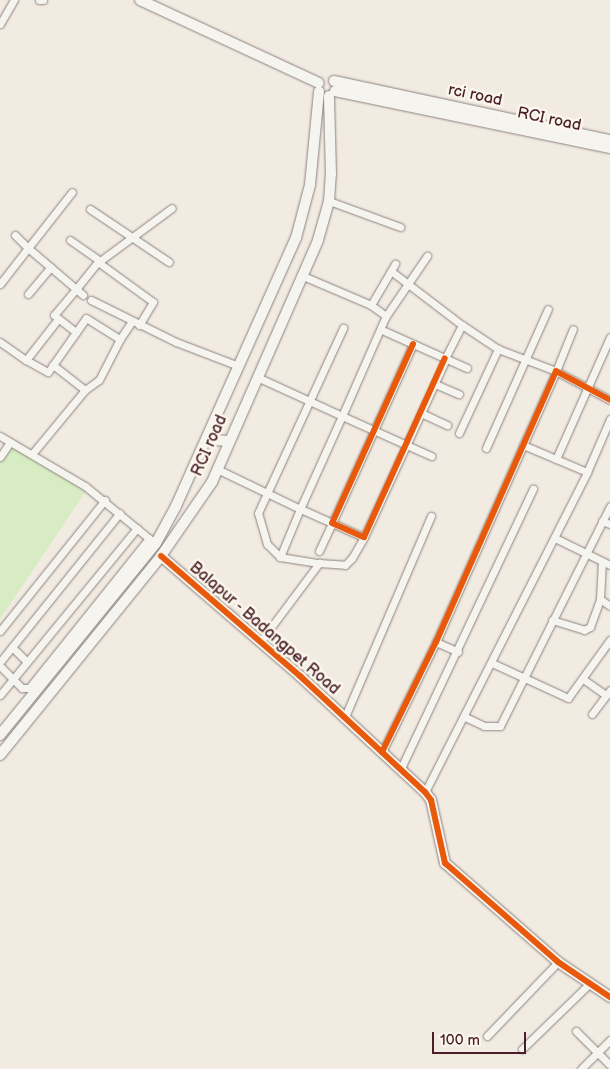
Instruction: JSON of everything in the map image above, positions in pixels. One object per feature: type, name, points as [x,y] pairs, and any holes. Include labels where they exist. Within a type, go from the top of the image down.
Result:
[{"type":"main road","name":"RCI road","points":[[140,0],[327,88],[610,148]]},
{"type":"main road","name":"RCI road","points":[[0,755],[162,556],[201,502],[318,240],[329,201],[331,146],[327,88]]},
{"type":"main road","name":"rci road","points":[[327,88],[610,140]]},
{"type":"main road","points":[[0,735],[152,541],[204,444],[285,265],[304,211],[327,88]]},
{"type":"main road","points":[[210,431],[215,440],[229,441]]},
{"type":"main road","points":[[204,444],[215,443],[224,452]]},
{"type":"main road","name":"Balapur - Badangpet Road","points":[[162,556],[401,768],[425,792],[431,800],[445,863],[558,962],[588,985],[610,997]]},
{"type":"street","points":[[0,24],[14,0]]},
{"type":"street","points":[[39,0],[44,0]]},
{"type":"street","points":[[0,284],[72,192]]},
{"type":"street","points":[[329,201],[400,227]]},
{"type":"street","points":[[76,332],[54,316],[98,262],[136,237],[172,208]]},
{"type":"street","points":[[90,209],[136,237],[169,262]]},
{"type":"street","points":[[15,235],[83,296]]},
{"type":"street","points":[[32,454],[85,390],[99,380],[120,339],[153,302],[70,240]]},
{"type":"street","points":[[280,557],[382,330],[386,316],[427,256]]},
{"type":"street","points":[[371,305],[395,264]]},
{"type":"street","points":[[28,294],[51,267]]},
{"type":"street","points":[[391,271],[407,285],[498,349],[556,371],[610,400]]},
{"type":"street","points":[[303,276],[371,305],[386,316]]},
{"type":"street","points":[[91,300],[135,323],[239,366]]},
{"type":"street","points":[[486,448],[548,309]]},
{"type":"street","points":[[0,342],[48,372],[86,318],[120,339]]},
{"type":"street","points":[[26,360],[58,319]]},
{"type":"street","points":[[344,328],[258,513],[258,522],[267,544],[280,557],[319,563],[349,562],[364,537],[462,325]]},
{"type":"street","points":[[382,752],[436,642],[573,329]]},
{"type":"street","points":[[382,330],[467,368]]},
{"type":"street","points":[[556,459],[610,337]]},
{"type":"street","points":[[319,551],[413,344]]},
{"type":"street","points":[[459,433],[498,349]]},
{"type":"street","points":[[53,365],[85,390]]},
{"type":"street","points":[[257,377],[431,456]]},
{"type":"street","points":[[435,384],[459,394]]},
{"type":"street","points":[[422,413],[447,425]]},
{"type":"street","points":[[425,792],[465,717],[588,472],[610,419]]},
{"type":"street","points":[[0,436],[105,500],[120,513],[152,541],[29,688],[22,688],[0,664],[120,513]]},
{"type":"street","points":[[0,457],[10,442]]},
{"type":"street","points":[[523,445],[588,472]]},
{"type":"street","points":[[217,469],[364,537]]},
{"type":"street","points":[[401,768],[458,652],[533,489]]},
{"type":"street","points":[[0,631],[105,500]]},
{"type":"street","points":[[465,717],[484,726],[500,726],[610,506]]},
{"type":"street","points":[[344,719],[431,516]]},
{"type":"street","points":[[602,521],[610,524]]},
{"type":"street","points":[[0,695],[137,528]]},
{"type":"street","points":[[555,538],[610,565]]},
{"type":"street","points":[[552,620],[584,630],[590,627],[600,599],[602,562]]},
{"type":"street","points":[[260,642],[319,563]]},
{"type":"street","points":[[600,599],[610,606]]},
{"type":"street","points":[[436,642],[458,652]]},
{"type":"street","points":[[492,663],[568,698],[609,644]]},
{"type":"street","points":[[12,647],[27,662]]},
{"type":"street","points":[[583,679],[608,693],[592,714]]},
{"type":"street","points":[[486,1036],[558,962]]},
{"type":"street","points":[[522,1049],[588,985]]},
{"type":"street","points":[[576,1031],[610,1065]]},
{"type":"street","points":[[581,1069],[610,1040]]},
{"type":"green space","points":[[9,446],[86,491],[0,619],[0,461]]},
{"type":"cycle path","points":[[413,344],[332,523],[364,537],[445,358]]},
{"type":"cycle path","points":[[382,752],[436,642],[556,371],[610,400]]},
{"type":"cycle path","points":[[161,556],[300,676],[425,792],[431,800],[445,863],[558,962],[610,997]]}]
